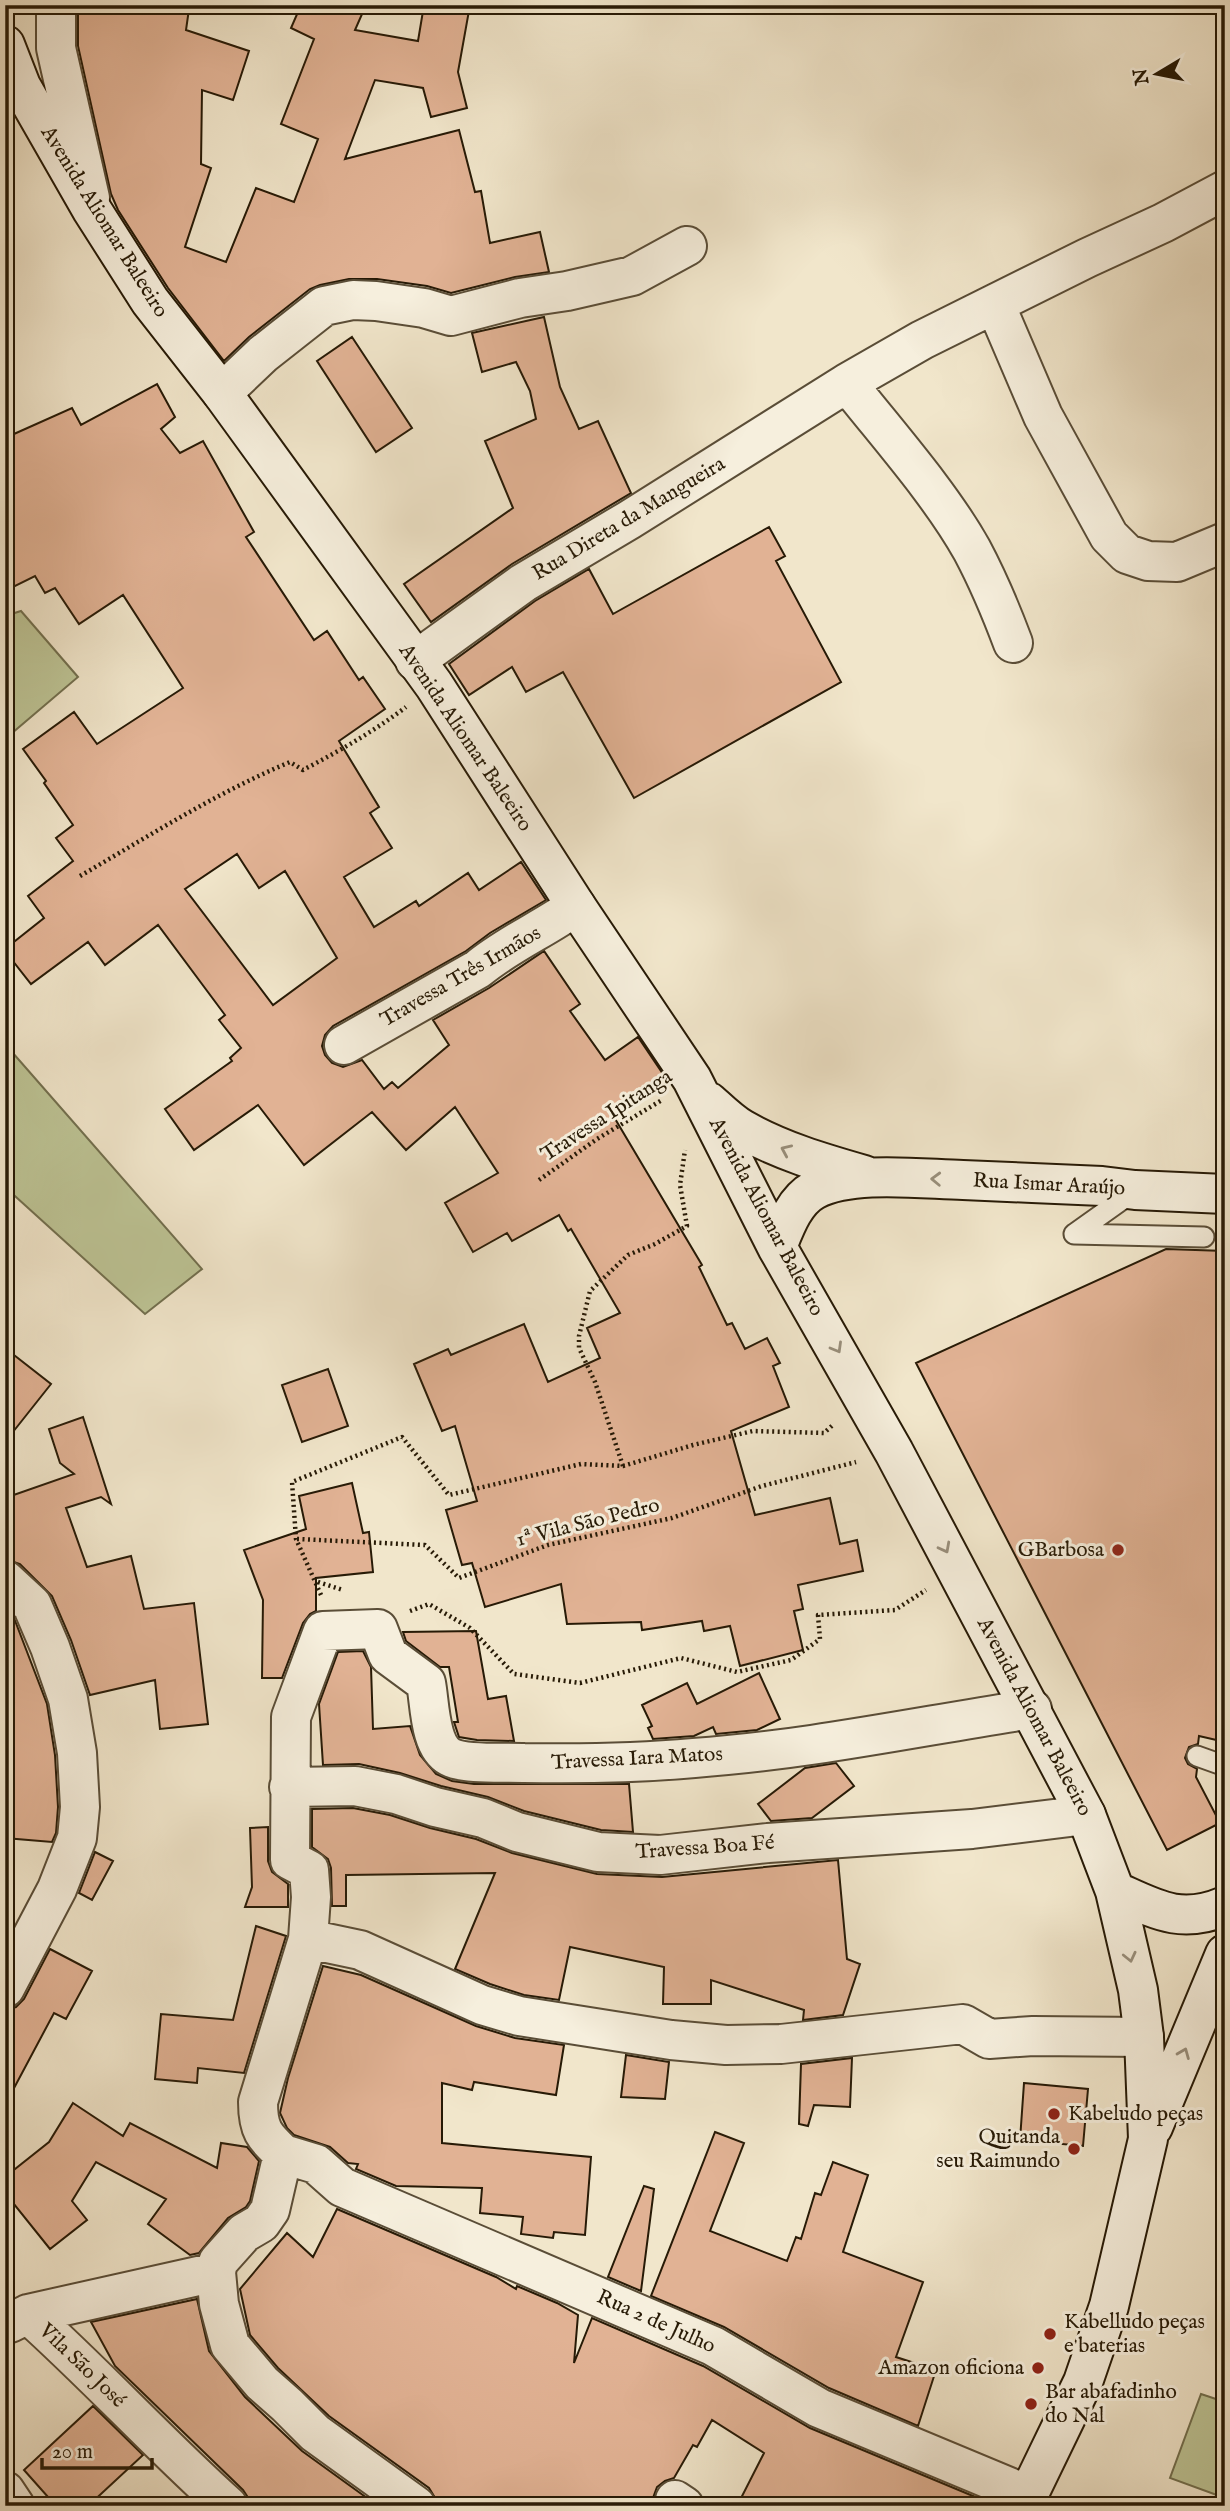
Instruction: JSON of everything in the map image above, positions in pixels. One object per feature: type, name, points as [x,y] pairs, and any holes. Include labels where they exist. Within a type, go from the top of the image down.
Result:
[{"type":"street","points":[[56,5],[57,48],[92,210]]},
{"type":"street","name":"Avenida Aliomar Baleeiro","points":[[5,45],[21,86],[92,210],[150,301],[222,393],[424,673],[697,1088],[777,1247],[894,1452],[1086,1815],[1115,1891],[1138,1990],[1144,2037],[1148,2139],[1109,2306],[1083,2382],[1025,2500]]},
{"type":"street","name":"Rua Direta da Mangueira","points":[[424,673],[523,583],[847,383],[922,340],[1225,190]]},
{"type":"street","points":[[222,393],[263,354],[324,306],[353,300],[376,301],[424,308],[452,316],[520,298],[567,291],[632,276],[687,246]]},
{"type":"street","points":[[995,304],[1043,416],[1109,536],[1127,554],[1148,561],[1177,562],[1225,542]]},
{"type":"street","points":[[847,383],[971,548],[994,594],[1013,643]]},
{"type":"street","name":"Travessa Três Irmãos","points":[[344,1045],[478,969],[495,955],[547,927],[576,906]]},
{"type":"street","name":"Rua Ismar Araújo","points":[[697,1088],[740,1128],[808,1159],[874,1177]]},
{"type":"street","name":"Rua Ismar Araújo","points":[[777,1247],[786,1222],[803,1199],[814,1190],[835,1183],[874,1177],[1225,1195]]},
{"type":"street","points":[[5,1580],[32,1605],[68,1699],[77,1753],[80,1807],[76,1838],[57,1889],[5,1988]]},
{"type":"street","name":"Travessa Iara Matos","points":[[289,1787],[291,1717],[323,1631],[378,1629],[388,1655],[426,1683],[432,1727],[440,1746],[450,1757],[476,1762],[609,1763],[695,1758],[824,1742],[1032,1709]]},
{"type":"street","name":"Travessa Boa Fé","points":[[289,1787],[355,1786],[396,1794],[482,1818],[517,1832],[598,1852],[660,1855],[768,1843],[986,1828],[1086,1815]]},
{"type":"street","points":[[289,1787],[290,1860],[310,1870],[308,1939],[258,2102],[258,2121],[264,2135],[284,2154],[270,2210],[261,2223],[244,2232],[218,2262],[216,2272],[223,2324],[230,2344],[247,2367],[315,2434],[416,2506]]},
{"type":"street","points":[[1115,1891],[1146,1906],[1176,1916],[1207,1914],[1225,1906]]},
{"type":"street","points":[[308,1939],[360,1950],[451,1992],[519,2016],[671,2040],[726,2045],[781,2044],[963,2024],[989,2039],[1033,2036],[1144,2037]]},
{"type":"street","points":[[1148,2139],[1225,1954]]},
{"type":"street","name":"Rua 2 de Julho","points":[[284,2154],[316,2165],[342,2187],[713,2346],[819,2408],[1025,2500]]},
{"type":"street","points":[[17,2320],[216,2272]]},
{"type":"street","name":"Vila São José","points":[[17,2320],[86,2367],[190,2472],[228,2506]]},
{"type":"street","points":[[5,2491],[15,2506]]},
{"type":"lane","points":[[1135,1190],[1074,1234],[1204,1237]]},
{"type":"lane","points":[[1197,1756],[1225,1766]]},
{"type":"path","points":[[80,876],[178,817],[257,776],[290,762],[303,770],[379,727],[424,673]]},
{"type":"path","points":[[623,1466],[595,1382],[579,1348],[579,1336],[590,1291],[628,1255],[687,1226],[680,1185],[697,1088]]},
{"type":"path","name":"Travessa Ipitanga","points":[[539,1180],[597,1139],[653,1106],[697,1088]]},
{"type":"path","points":[[356,1595],[316,1582],[296,1539],[292,1482],[402,1437],[449,1495],[581,1464],[623,1466],[693,1444],[753,1431],[824,1433],[863,1398]]},
{"type":"path","name":"1ª Vila São Pedro","points":[[296,1539],[425,1545],[459,1578],[548,1545],[672,1518],[762,1486],[894,1452]]},
{"type":"path","points":[[405,1613],[429,1604],[470,1628],[514,1674],[580,1683],[681,1658],[737,1672],[791,1660],[820,1639],[818,1615],[895,1609],[956,1570]]},
{"type":"green space","points":[[21,611],[78,677],[5,739],[5,616]]},
{"type":"green space","points":[[5,1044],[202,1269],[145,1314],[5,1187]]},
{"type":"green space","points":[[1201,2394],[1225,2402],[1225,2498],[1170,2478]]},
{"type":"building","points":[[78,5],[166,5],[189,9],[186,30],[249,51],[233,100],[202,90],[201,164],[211,168],[185,247],[226,262],[256,188],[294,202],[318,139],[281,124],[314,39],[291,28],[301,5],[366,5],[355,30],[418,41],[424,5],[470,5],[458,72],[467,108],[431,117],[423,88],[375,80],[345,159],[459,130],[475,192],[481,191],[490,243],[540,232],[549,272],[515,277],[451,293],[427,286],[377,279],[349,279],[320,285],[310,289],[249,337],[224,361],[168,288],[118,210],[111,194],[78,46]]},
{"type":"building","points":[[544,317],[560,387],[579,429],[598,421],[631,493],[512,564],[431,622],[404,584],[513,508],[485,441],[536,419],[530,391],[516,362],[482,372],[472,333]]},
{"type":"building","points":[[352,337],[412,428],[376,452],[317,361]]},
{"type":"building","points":[[157,384],[175,417],[161,429],[180,453],[203,441],[254,532],[246,537],[314,640],[327,631],[359,680],[363,677],[385,709],[339,741],[379,807],[370,813],[392,848],[344,877],[374,927],[416,901],[419,906],[468,873],[479,890],[521,862],[546,900],[490,933],[466,951],[333,1026],[325,1035],[322,1046],[332,1063],[343,1067],[362,1060],[384,1089],[392,1082],[398,1088],[449,1045],[433,1020],[489,988],[544,951],[580,1004],[570,1011],[605,1060],[638,1037],[667,1080],[614,1117],[702,1265],[699,1267],[727,1325],[732,1323],[745,1349],[767,1338],[780,1363],[773,1366],[789,1407],[731,1431],[755,1515],[830,1498],[840,1544],[857,1540],[863,1571],[798,1585],[803,1609],[794,1611],[803,1650],[740,1666],[730,1626],[704,1631],[702,1621],[642,1630],[641,1622],[567,1624],[561,1584],[485,1607],[472,1563],[462,1565],[446,1510],[477,1501],[455,1426],[442,1431],[414,1364],[448,1349],[451,1355],[524,1324],[548,1382],[600,1358],[587,1328],[620,1313],[571,1229],[568,1231],[559,1215],[512,1241],[507,1233],[473,1252],[445,1203],[498,1173],[455,1107],[406,1150],[372,1112],[304,1165],[258,1105],[194,1150],[165,1109],[232,1061],[230,1058],[241,1048],[219,1020],[225,1015],[158,925],[105,965],[88,942],[31,984],[5,951],[44,918],[28,896],[73,861],[56,838],[73,825],[23,749],[74,712],[97,744],[183,688],[123,595],[79,624],[55,588],[45,593],[35,576],[5,591],[5,438],[72,408],[81,425]],"holes":[[[237,854],[259,888],[285,871],[337,958],[273,1005],[185,889]]]},
{"type":"building","points":[[769,527],[785,556],[776,561],[841,682],[634,798],[563,672],[526,692],[512,667],[469,695],[449,664],[535,601],[589,569],[613,614]]},
{"type":"building","name":"GBarbosa","points":[[1166,1249],[1225,1251],[1225,1742],[1199,1736],[1198,1744],[1189,1747],[1185,1758],[1188,1764],[1197,1769],[1196,1777],[1220,1823],[1167,1850],[916,1363]]},
{"type":"building","points":[[5,1348],[51,1384],[5,1442]]},
{"type":"building","points":[[328,1369],[348,1426],[302,1442],[282,1385]]},
{"type":"building","points":[[83,1417],[111,1504],[101,1497],[66,1508],[87,1567],[131,1556],[144,1609],[194,1603],[208,1724],[160,1729],[155,1680],[90,1695],[52,1596],[20,1564],[5,1559],[5,1498],[74,1474],[60,1463],[49,1429]]},
{"type":"building","points":[[352,1483],[363,1533],[369,1532],[373,1572],[316,1578],[316,1611],[303,1623],[282,1678],[262,1678],[263,1600],[244,1550],[306,1529],[299,1496]]},
{"type":"building","points":[[5,1610],[14,1618],[47,1704],[55,1755],[58,1807],[56,1833],[52,1842],[5,1838],[5,1782],[11,1783],[14,1703],[5,1705]]},
{"type":"building","points":[[476,1631],[488,1699],[506,1696],[514,1741],[459,1737],[454,1722],[458,1722],[449,1667],[440,1667],[406,1641],[403,1632]]},
{"type":"building","points":[[363,1651],[371,1667],[373,1729],[410,1726],[420,1755],[436,1774],[452,1781],[474,1784],[629,1784],[633,1832],[601,1830],[524,1811],[488,1797],[359,1764],[323,1765],[319,1704],[338,1652]]},
{"type":"building","points":[[759,1673],[780,1719],[757,1730],[716,1734],[713,1727],[694,1736],[653,1739],[648,1728],[652,1726],[642,1705],[687,1683],[697,1704]]},
{"type":"building","points":[[836,1763],[854,1786],[812,1818],[771,1821],[758,1804],[805,1768]]},
{"type":"building","points":[[353,1808],[390,1815],[476,1839],[512,1853],[597,1874],[662,1877],[838,1860],[847,1959],[860,1964],[843,2015],[803,2020],[804,2010],[711,1980],[711,2004],[663,2004],[664,1967],[570,1947],[559,2000],[524,1995],[490,1984],[455,1969],[495,1873],[346,1875],[346,1906],[332,1906],[331,1868],[328,1859],[312,1847],[312,1809]]},
{"type":"building","points":[[268,1827],[268,1861],[272,1872],[288,1884],[288,1907],[245,1907],[252,1887],[250,1828]]},
{"type":"building","points":[[95,1852],[113,1861],[92,1900],[79,1893]]},
{"type":"building","points":[[256,1926],[286,1936],[244,2073],[198,2068],[197,2083],[155,2079],[161,2014],[233,2020]]},
{"type":"building","points":[[50,1949],[92,1971],[66,2019],[54,2013],[5,2105],[5,2010],[16,2007],[24,1999]]},
{"type":"building","points":[[323,1966],[361,1975],[476,2026],[515,2038],[564,2045],[556,2095],[474,2082],[472,2090],[442,2083],[442,2143],[591,2157],[585,2235],[554,2232],[553,2238],[521,2234],[523,2217],[480,2213],[482,2188],[396,2186],[356,2169],[358,2164],[348,2163],[330,2147],[294,2135],[287,2128],[280,2113],[288,2078]]},
{"type":"building","points":[[626,2055],[669,2062],[665,2099],[621,2097]]},
{"type":"building","points":[[852,2058],[850,2107],[814,2105],[808,2126],[799,2124],[801,2064]]},
{"type":"building","name":"Kabeludo peças","points":[[1024,2083],[1088,2089],[1083,2146],[1020,2140]]},
{"type":"building","points":[[73,2103],[123,2136],[130,2123],[217,2168],[221,2143],[247,2147],[259,2161],[250,2201],[246,2207],[228,2218],[199,2253],[190,2255],[148,2224],[166,2199],[96,2162],[72,2201],[87,2220],[50,2249],[5,2193],[5,2177],[49,2142]]},
{"type":"building","points":[[715,2132],[744,2143],[710,2231],[787,2261],[796,2237],[801,2239],[815,2193],[821,2195],[833,2162],[868,2175],[843,2252],[923,2282],[896,2357],[936,2370],[918,2426],[829,2388],[724,2327],[651,2296]]},
{"type":"building","points":[[644,2186],[654,2189],[641,2291],[608,2277]]},
{"type":"building","points":[[337,2209],[496,2277],[516,2289],[517,2286],[557,2303],[578,2315],[574,2363],[592,2318],[703,2366],[810,2428],[997,2506],[737,2506],[764,2453],[712,2420],[697,2447],[693,2445],[674,2478],[657,2487],[653,2498],[655,2506],[440,2506],[429,2488],[329,2416],[278,2368],[250,2335],[240,2289],[287,2233],[313,2257]]},
{"type":"building","points":[[197,2299],[209,2351],[245,2397],[302,2451],[378,2506],[249,2506],[249,2499],[243,2490],[115,2366],[91,2322]]},
{"type":"building","points":[[93,2406],[143,2455],[88,2506],[56,2506],[24,2470]]},
{"type":"place","name":"GBarbosa","points":[[1118,1550]]},
{"type":"place","name":"Kabeludo peças","points":[[1054,2114]]},
{"type":"place","name":"Quitanda seu Raimundo","points":[[1074,2149]]},
{"type":"place","name":"Kabelludo peças e baterias","points":[[1050,2334]]},
{"type":"place","name":"Amazon oficiona","points":[[1038,2368]]},
{"type":"place","name":"Bar abafadinho do Nal","points":[[1031,2404]]}]
